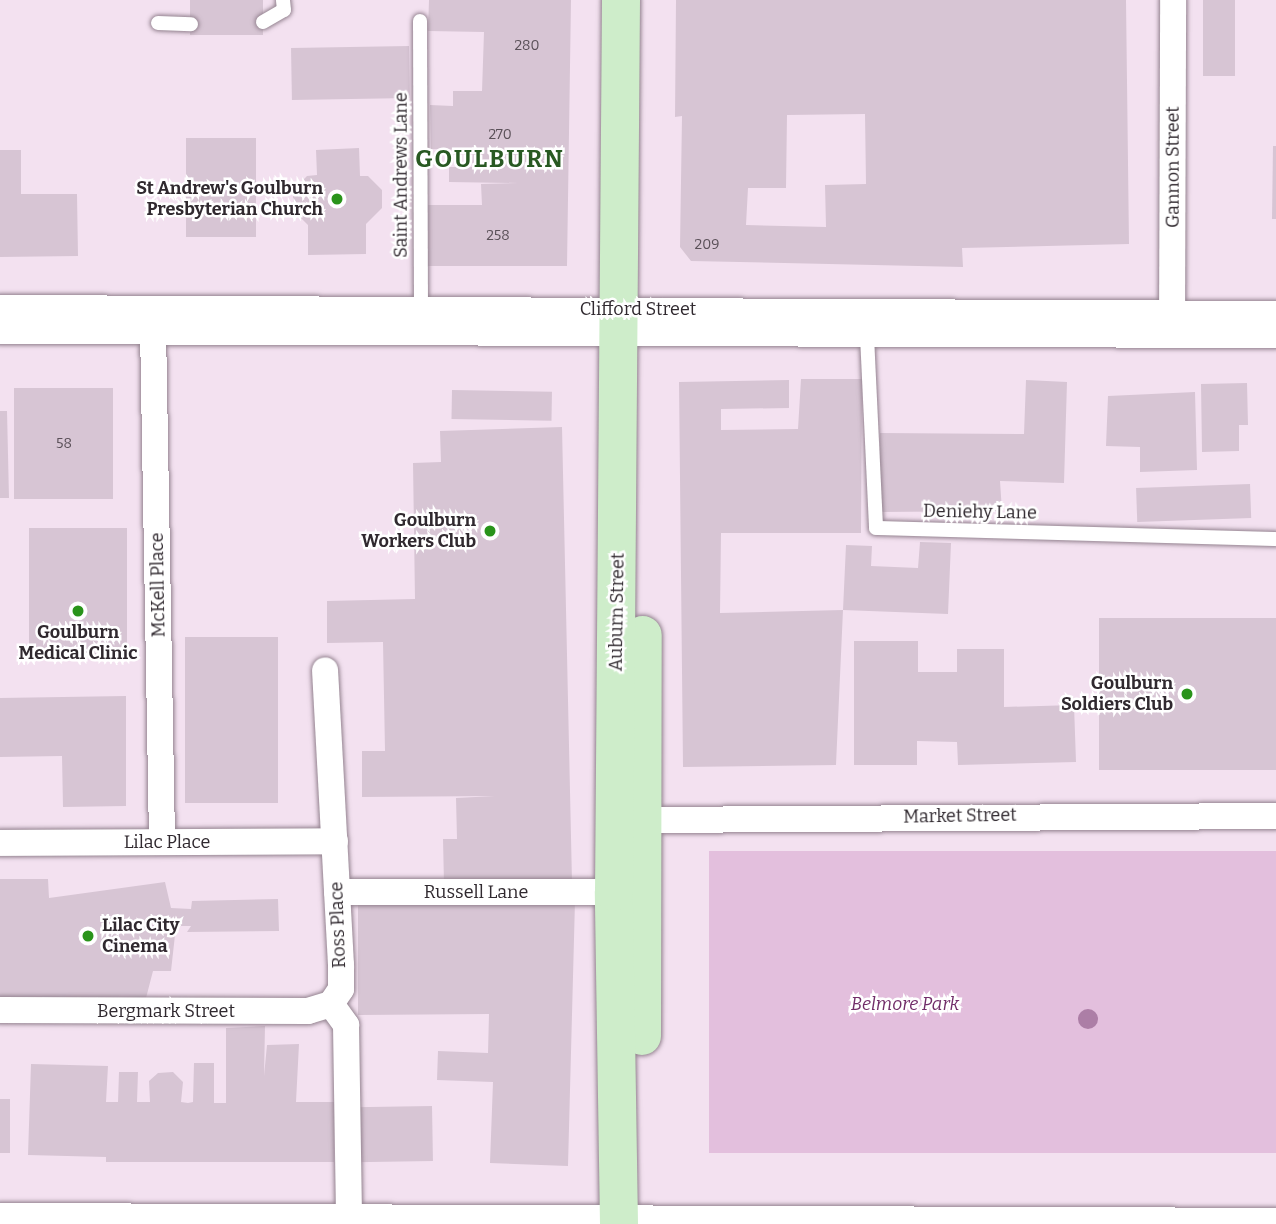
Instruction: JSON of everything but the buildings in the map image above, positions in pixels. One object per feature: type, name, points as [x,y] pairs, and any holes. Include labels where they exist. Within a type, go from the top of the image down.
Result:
[{"type":"main road","name":"Auburn Street","points":[[621,0],[645,820],[629,1221]]},
{"type":"main road","name":"Auburn Street","points":[[629,1221],[614,892],[640,0]]},
{"type":"street","name":"Gannon Street","points":[[1173,0],[1173,323]]},
{"type":"street","name":"Clifford Street","points":[[0,308],[160,321],[1173,323],[1276,335]]},
{"type":"street","name":"Clifford Street","points":[[631,320],[867,336],[1173,323],[1276,314]]},
{"type":"street","name":"Clifford Street","points":[[0,331],[103,318]]},
{"type":"street","name":"McKell Place","points":[[160,321],[162,841]]},
{"type":"street","name":"Ross Place","points":[[325,670],[341,989],[331,1004]]},
{"type":"street","name":"Market Street","points":[[645,820],[1276,816]]},
{"type":"street","name":"Lilac Place","points":[[0,844],[335,841]]},
{"type":"street","name":"Russell Lane","points":[[337,892],[614,892]]},
{"type":"street","points":[[331,1004],[346,1025],[349,1214]]},
{"type":"street","name":"Bergmark Street","points":[[0,1010],[309,1011],[331,1004]]},
{"type":"street","points":[[0,1216],[228,1220],[349,1214],[629,1221],[1276,1221]]},
{"type":"lane","points":[[263,22],[284,9],[283,0]]},
{"type":"lane","name":"Saint Andrews Lane","points":[[420,21],[422,320]]},
{"type":"lane","points":[[158,23],[191,24]]},
{"type":"lane","name":"Deniehy Lane","points":[[867,336],[876,528],[1276,539]]},
{"type":"green space","name":"Belmore Park","points":[[709,851],[1276,851],[1276,1153],[709,1153]]},
{"type":"place","name":"St Andrew's Goulburn Presbyterian Church","points":[[337,199]]},
{"type":"place","name":"Goulburn Workers Club","points":[[490,531]]},
{"type":"place","name":"Goulburn Medical Clinic","points":[[78,611]]},
{"type":"place","name":"Goulburn Soldiers Club","points":[[1187,694]]},
{"type":"place","name":"Lilac City Cinema","points":[[88,936]]},
{"type":"district","name":"GOULBURN","points":[[490,160]]}]
